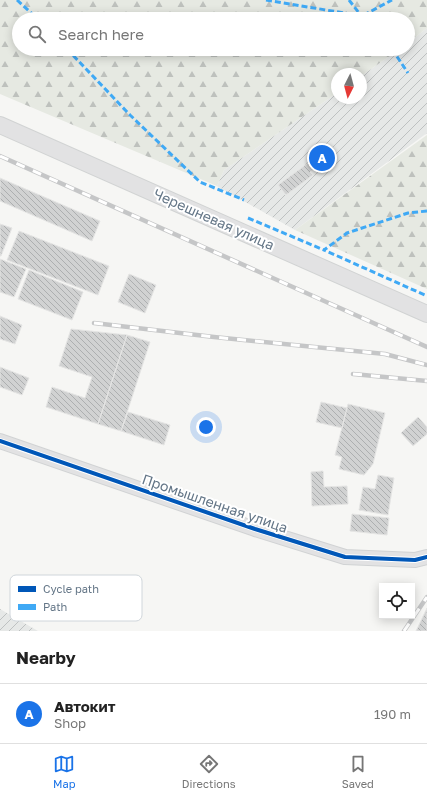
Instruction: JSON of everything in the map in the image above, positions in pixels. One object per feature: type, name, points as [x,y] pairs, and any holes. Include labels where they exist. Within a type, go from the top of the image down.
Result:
[{"type":"main road","name":"Черешневая улица","points":[[0,125],[427,314]]},
{"type":"street","name":"Промышленная улица","points":[[0,441],[255,529],[345,557],[415,560],[427,557]]},
{"type":"shaded area","points":[[427,28],[427,133],[295,230],[217,186],[224,170],[331,97],[331,104],[367,104],[367,72],[390,56],[415,56],[415,37]]},
{"type":"shaded area","points":[[0,609],[10,615],[10,621],[21,621],[38,631],[0,631]]},
{"type":"green space","points":[[0,0],[427,0],[427,28],[415,37],[415,12],[12,12],[12,56],[390,56],[367,72],[367,68],[331,68],[331,97],[224,170],[217,186],[0,94]]},
{"type":"green space","points":[[427,135],[427,289],[295,230]]},
{"type":"building","points":[[315,158],[320,165],[310,172],[313,175],[286,195],[278,185]]},
{"type":"building","points":[[0,178],[100,221],[92,241],[0,201]]},
{"type":"building","points":[[0,224],[12,228],[1,256],[0,256]]},
{"type":"building","points":[[19,231],[109,266],[98,295],[7,260]]},
{"type":"building","points":[[0,259],[26,269],[14,297],[0,292]]},
{"type":"building","points":[[29,270],[83,292],[72,320],[18,299]]},
{"type":"building","points":[[129,274],[156,285],[145,313],[118,302]]},
{"type":"building","points":[[0,316],[22,325],[15,344],[0,339]]},
{"type":"building","points":[[71,329],[127,335],[98,424],[46,407],[52,387],[85,398],[92,377],[59,366]]},
{"type":"building","points":[[127,335],[150,342],[121,431],[98,424]]},
{"type":"building","points":[[0,367],[29,378],[22,395],[0,387]]},
{"type":"building","points":[[321,402],[347,408],[342,428],[316,422]]},
{"type":"building","points":[[348,404],[385,413],[373,464],[364,475],[339,469],[342,457],[335,455]]},
{"type":"building","points":[[128,412],[170,425],[164,445],[121,431]]},
{"type":"building","points":[[418,417],[427,427],[427,434],[413,446],[401,433]]},
{"type":"building","points":[[323,471],[324,487],[347,486],[348,504],[312,506],[311,472]]},
{"type":"building","points":[[378,475],[394,478],[388,515],[359,510],[363,487],[375,489]]},
{"type":"building","points":[[352,514],[389,518],[387,535],[350,531]]},
{"type":"building","points":[[427,608],[427,631],[416,631]]},
{"type":"railway","points":[[0,156],[427,347]]},
{"type":"railway","points":[[94,323],[214,337],[385,354],[427,365]]},
{"type":"railway","points":[[353,374],[427,381]]},
{"type":"railway","points":[[404,631],[427,597]]},
{"type":"marked path","points":[[17,0],[30,12]]},
{"type":"marked path","points":[[266,0],[338,12]]},
{"type":"marked path","points":[[349,0],[358,12]]},
{"type":"marked path","points":[[370,12],[392,0]]},
{"type":"marked path","points":[[74,56],[130,115],[200,182],[244,200]]},
{"type":"marked path","points":[[397,56],[408,73]]},
{"type":"marked path","points":[[427,211],[408,213],[347,233],[324,250],[427,296]]},
{"type":"marked path","points":[[248,218],[324,250]]},
{"type":"cycle path","points":[[0,441],[255,529],[345,557],[415,560],[427,557]]},
{"type":"place","name":"Автокит","points":[[322,158]]}]
